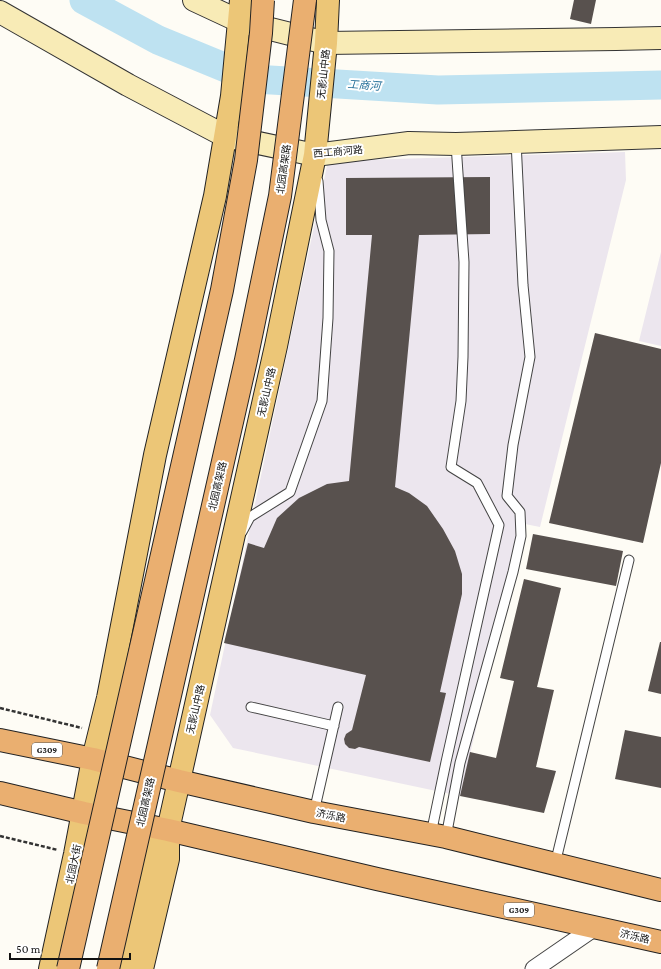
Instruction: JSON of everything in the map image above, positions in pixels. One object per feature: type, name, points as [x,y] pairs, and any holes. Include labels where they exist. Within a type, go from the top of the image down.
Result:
[{"type":"highway","points":[[68,969],[222,290],[246,160],[261,33],[263,0]]},
{"type":"highway","name":"北园高架路","points":[[108,969],[246,360],[280,196],[305,0]]},
{"type":"highway","name":"济泺路","points":[[0,740],[93,759],[179,781],[314,812],[439,836],[661,890]]},
{"type":"highway","name":"济泺路","points":[[0,793],[661,942]]},
{"type":"main road","points":[[194,0],[240,10],[325,52],[608,39],[661,38]]},
{"type":"main road","name":"无影山中路","points":[[179,781],[276,346],[315,155],[325,52],[328,0]]},
{"type":"main road","points":[[93,759],[108,698],[155,455],[215,196],[232,96],[240,10]]},
{"type":"main road","name":"西工商河路","points":[[0,12],[128,85],[226,126],[315,155],[409,143],[456,144],[661,137]]},
{"type":"main road","name":"北园大街","points":[[50,969],[84,813],[93,759]]},
{"type":"main road","points":[[142,969],[168,858],[168,830],[179,781]]},
{"type":"main road","points":[[124,969],[151,850],[168,830]]},
{"type":"street","points":[[534,969],[595,927]]},
{"type":"lane","points":[[439,836],[513,572],[521,536],[520,512],[507,496],[513,445],[530,357],[523,285],[516,142]]},
{"type":"lane","points":[[439,836],[446,762],[499,525],[477,483],[451,467],[461,401],[463,357],[464,262],[456,144]]},
{"type":"lane","points":[[230,552],[250,518],[290,492],[322,402],[328,318],[329,251],[321,220],[315,155]]},
{"type":"lane","points":[[555,864],[629,560]]},
{"type":"lane","points":[[251,707],[334,726]]},
{"type":"lane","points":[[314,812],[338,707]]},
{"type":"path","points":[[0,708],[100,733]]},
{"type":"path","points":[[0,836],[75,854]]},
{"type":"shaded area","points":[[625,152],[626,180],[540,527],[525,524],[460,796],[233,748],[210,715],[328,161]]},
{"type":"shaded area","points":[[661,252],[661,346],[639,341]]},
{"type":"building","points":[[574,0],[596,0],[591,24],[570,19]]},
{"type":"building","points":[[490,177],[490,234],[419,235],[395,487],[409,493],[427,506],[443,529],[455,551],[462,574],[462,594],[440,692],[446,693],[430,762],[359,747],[355,749],[349,748],[345,744],[344,739],[346,734],[352,730],[366,675],[224,643],[248,543],[264,548],[277,518],[299,498],[327,484],[349,481],[372,235],[346,235],[346,178]]},
{"type":"building","points":[[595,333],[661,349],[661,463],[643,543],[549,523]]},
{"type":"building","points":[[533,534],[623,551],[616,586],[526,569]]},
{"type":"building","points":[[524,579],[561,588],[537,687],[554,690],[536,767],[556,771],[544,813],[460,796],[470,752],[496,758],[514,681],[500,678]]},
{"type":"building","points":[[661,642],[661,694],[648,691]]},
{"type":"building","points":[[625,730],[661,737],[661,788],[615,779]]},
{"type":"waterway","name":"工商河","points":[[84,0],[158,40],[253,79],[438,90],[661,85]]}]
